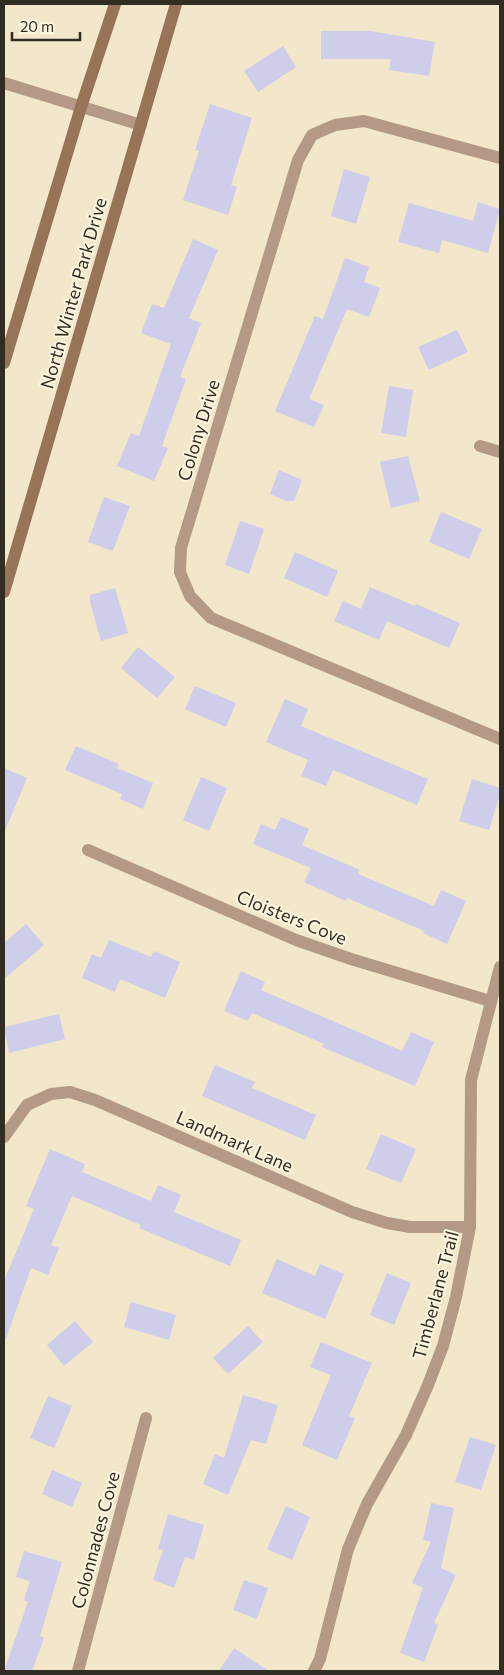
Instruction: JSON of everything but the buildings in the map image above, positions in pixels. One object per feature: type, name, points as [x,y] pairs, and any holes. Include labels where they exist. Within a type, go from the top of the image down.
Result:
[{"type":"street","points":[[4,363],[114,4]]},
{"type":"street","name":"North Winter Park Drive","points":[[4,592],[176,4]]},
{"type":"street","points":[[4,83],[140,125]]},
{"type":"street","name":"Colony Drive","points":[[500,158],[364,121],[335,125],[312,135],[298,160],[181,548],[180,572],[190,596],[211,618],[500,738]]},
{"type":"street","points":[[480,446],[500,452]]},
{"type":"street","name":"Cloisters Cove","points":[[88,850],[296,940],[350,959],[490,1001]]},
{"type":"street","name":"Timberlane Trail","points":[[314,1671],[320,1659],[348,1549],[367,1504],[406,1435],[443,1346],[456,1297],[470,1227],[471,1080],[500,967]]},
{"type":"street","name":"Landmark Lane","points":[[4,1137],[27,1105],[51,1094],[70,1092],[95,1100],[352,1212],[387,1223],[410,1227],[470,1227]]},
{"type":"street","name":"Colonnades Cove","points":[[78,1671],[146,1418]]}]
